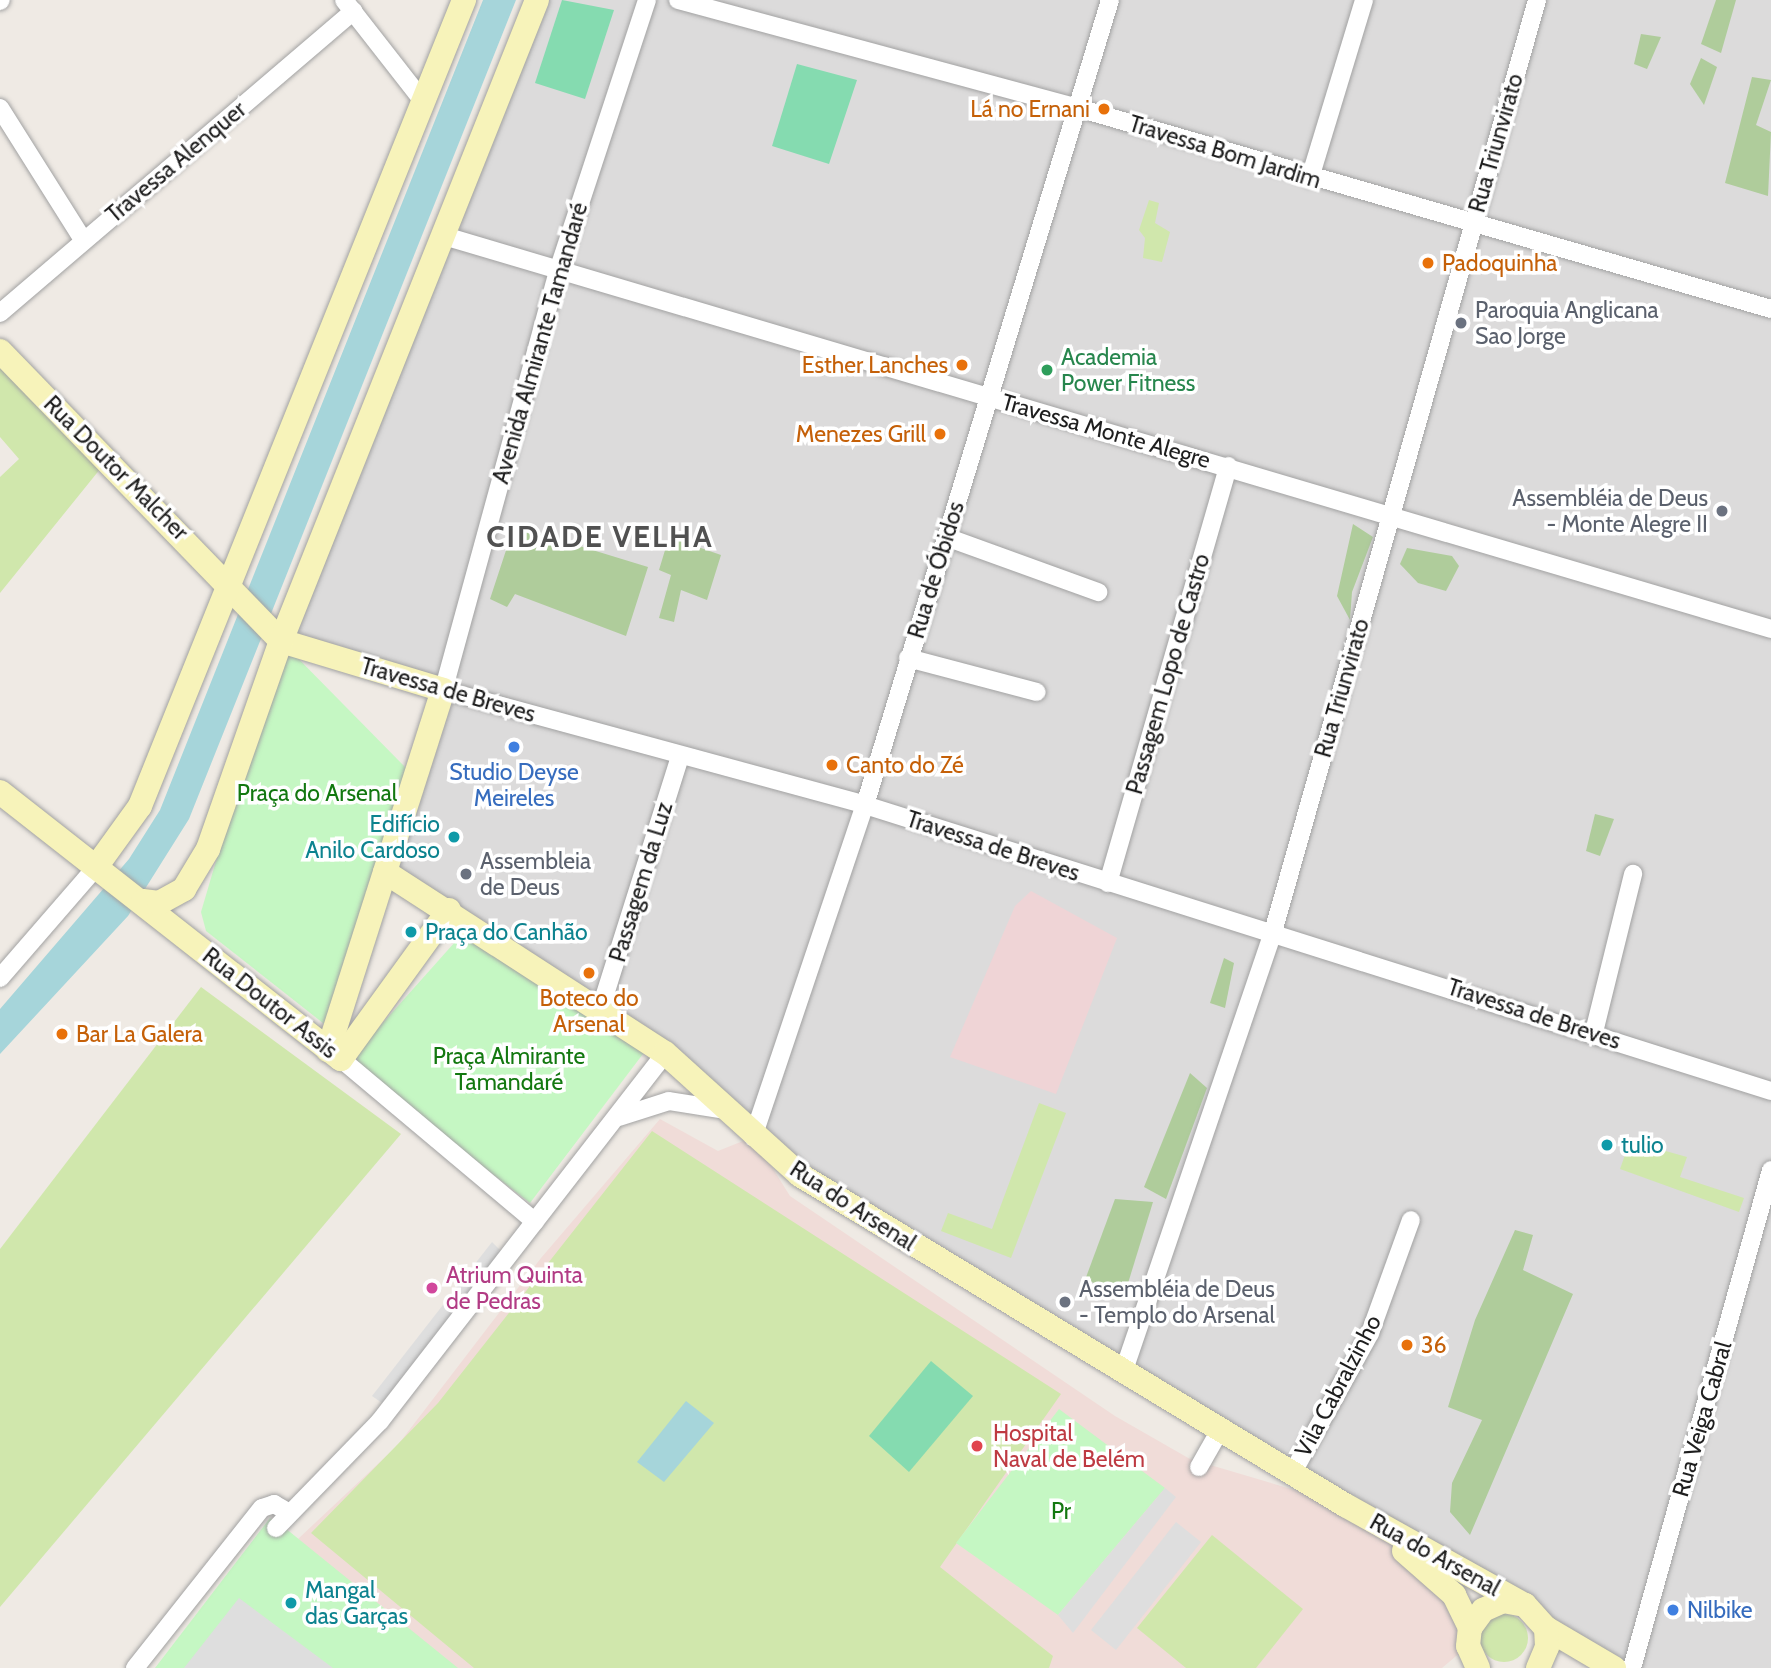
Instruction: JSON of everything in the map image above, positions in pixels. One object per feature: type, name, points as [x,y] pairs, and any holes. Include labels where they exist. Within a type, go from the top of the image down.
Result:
[{"type":"street","points":[[0,978],[104,872],[140,806],[236,592],[464,0]]},
{"type":"street","points":[[144,901],[172,898],[198,872],[276,636],[537,0]]},
{"type":"street","name":"Avenida Almirante Tamandaré","points":[[335,1054],[385,872],[443,690],[558,271],[647,0]]},
{"type":"street","name":"Travessa Bom Jardim","points":[[678,0],[1078,108],[1310,178],[1771,309]]},
{"type":"street","name":"Rua de Óbidos","points":[[752,1137],[864,805],[1110,0]]},
{"type":"street","points":[[1310,178],[1364,0]]},
{"type":"street","name":"Rua Triunvirato","points":[[1124,1370],[1273,932],[1537,0]]},
{"type":"street","points":[[348,6],[424,101]]},
{"type":"street","name":"Travessa Alenquer","points":[[0,313],[348,6]]},
{"type":"street","points":[[0,107],[83,240]]},
{"type":"street","name":"Travessa Monte Alegre","points":[[440,235],[1228,466],[1771,629]]},
{"type":"street","name":"Rua Doutor Malcher","points":[[0,351],[236,592]]},
{"type":"street","name":"Passagem Lopo de Castro","points":[[1108,883],[1228,466]]},
{"type":"street","points":[[946,537],[1098,592]]},
{"type":"street","name":"Travessa de Breves","points":[[236,592],[276,636],[443,690],[680,757],[864,805],[1594,1032],[1771,1091]]},
{"type":"street","points":[[908,658],[1037,692]]},
{"type":"street","name":"Passagem da Luz","points":[[601,1007],[680,757]]},
{"type":"street","name":"Rua Doutor Assis","points":[[0,792],[144,901],[335,1054],[535,1222]]},
{"type":"street","name":"Rua do Arsenal","points":[[385,872],[601,1007],[665,1053],[752,1137],[800,1175],[1345,1505],[1525,1605],[1546,1628],[1614,1668]]},
{"type":"street","points":[[1594,1032],[1633,874]]},
{"type":"street","points":[[335,1054],[449,910]]},
{"type":"street","points":[[276,1528],[288,1512],[380,1422],[665,1053]]},
{"type":"street","points":[[616,1118],[669,1101],[725,1110]]},
{"type":"street","name":"Rua Veiga Cabral","points":[[1632,1668],[1771,1170]]},
{"type":"street","name":"Vila Cabralzinho","points":[[1293,1472],[1370,1333],[1411,1220]]},
{"type":"street","points":[[1199,1467],[1220,1430]]},
{"type":"street","points":[[135,1668],[262,1508],[274,1504],[288,1512]]},
{"type":"street","name":"Rua do Arsenal","points":[[1345,1505],[1441,1581],[1468,1653]]},
{"type":"street","points":[[1468,1653],[1492,1604],[1525,1605]]},
{"type":"street","points":[[1538,1668],[1547,1647],[1546,1628]]},
{"type":"shaded area","points":[[537,0],[1771,0],[1771,1668],[1614,1668],[800,1175],[665,1053],[385,872],[443,690],[281,641]]},
{"type":"shaded area","points":[[1031,891],[1117,938],[1056,1094],[950,1057],[1015,906]]},
{"type":"shaded area","points":[[660,1119],[718,1151],[753,1137],[790,1196],[1115,1416],[1190,1459],[1345,1505],[1441,1581],[1468,1646],[1442,1668],[454,1668],[298,1539],[397,1446],[541,1258]]},
{"type":"shaded area","points":[[492,1242],[502,1252],[382,1403],[372,1396]]},
{"type":"shaded area","points":[[1165,1488],[1176,1497],[1073,1633],[1058,1615]]},
{"type":"shaded area","points":[[1176,1522],[1201,1542],[1116,1650],[1091,1630]]},
{"type":"shaded area","points":[[239,1598],[333,1668],[184,1668]]},
{"type":"green space","points":[[562,0],[614,10],[585,99],[535,83]]},
{"type":"green space","points":[[1716,0],[1736,0],[1721,53],[1701,44]]},
{"type":"green space","points":[[1641,34],[1661,37],[1647,69],[1634,64]]},
{"type":"green space","points":[[1701,58],[1717,67],[1704,105],[1690,84]]},
{"type":"green space","points":[[797,64],[857,80],[829,164],[772,146]]},
{"type":"green space","points":[[1752,77],[1771,80],[1756,125],[1771,132],[1768,196],[1725,183]]},
{"type":"green space","points":[[1149,200],[1159,203],[1155,223],[1170,232],[1162,262],[1143,258],[1145,238],[1139,230]]},
{"type":"green space","points":[[0,354],[105,463],[0,593],[0,477],[19,459],[0,437]]},
{"type":"green space","points":[[1353,524],[1373,537],[1352,592],[1350,620],[1337,596]]},
{"type":"green space","points":[[514,526],[648,567],[626,636],[515,594],[507,607],[490,599]]},
{"type":"green space","points":[[669,537],[721,555],[707,600],[681,590],[674,622],[659,618],[671,575],[659,570]]},
{"type":"green space","points":[[1407,548],[1452,556],[1459,566],[1446,591],[1418,583],[1400,564]]},
{"type":"green space","name":"Praça do Arsenal","points":[[281,641],[406,768],[328,1027],[206,931],[201,912]]},
{"type":"green space","points":[[1595,814],[1614,819],[1600,856],[1586,851]]},
{"type":"green space","name":"Praça Almirante Tamandaré","points":[[463,933],[649,1046],[530,1203],[348,1062]]},
{"type":"green space","points":[[1224,958],[1234,963],[1225,1008],[1210,1003]]},
{"type":"green space","points":[[201,987],[401,1134],[0,1607],[0,1249]]},
{"type":"green space","points":[[1190,1073],[1207,1088],[1166,1199],[1144,1187]]},
{"type":"green space","points":[[1039,1103],[1066,1113],[1011,1258],[941,1231],[948,1213],[992,1229]]},
{"type":"green space","points":[[652,1131],[1061,1394],[940,1567],[1053,1656],[1049,1668],[474,1668],[311,1533],[438,1403]]},
{"type":"green space","points":[[1630,1141],[1687,1157],[1680,1177],[1744,1198],[1739,1212],[1620,1169]]},
{"type":"green space","points":[[1115,1199],[1153,1202],[1125,1293],[1085,1280]]},
{"type":"green space","points":[[1515,1230],[1533,1235],[1523,1270],[1573,1294],[1470,1535],[1450,1512],[1452,1483],[1482,1420],[1448,1407],[1475,1320]]},
{"type":"green space","points":[[931,1361],[973,1396],[909,1472],[869,1436]]},
{"type":"green space","name":"Pr","points":[[1059,1409],[1165,1488],[1058,1615],[956,1543]]},
{"type":"green space","name":"Mangal das Garças","points":[[270,1518],[290,1532],[458,1668],[155,1668]]},
{"type":"green space","points":[[1212,1535],[1303,1609],[1256,1668],[1186,1668],[1137,1628]]},
{"type":"green space","points":[[1504,1614],[1521,1621],[1528,1638],[1521,1655],[1504,1662],[1487,1655],[1480,1638],[1487,1621]]},
{"type":"water","points":[[483,0],[516,0],[189,819],[128,916],[0,1054],[0,1009],[129,859],[160,810]]},
{"type":"water","points":[[686,1401],[714,1423],[664,1482],[637,1462]]},
{"type":"place","name":"Lá no Ernani","points":[[1104,109]]},
{"type":"place","name":"Padoquinha","points":[[1428,263]]},
{"type":"place","name":"Paroquia Anglicana Sao Jorge","points":[[1461,323]]},
{"type":"place","name":"Esther Lanches","points":[[962,365]]},
{"type":"place","name":"Academia Power Fitness","points":[[1047,370]]},
{"type":"place","name":"Menezes Grill","points":[[940,434]]},
{"type":"place","name":"Assembléia de Deus - Monte Alegre II","points":[[1722,511]]},
{"type":"place","name":"Studio Deyse Meireles","points":[[514,747]]},
{"type":"place","name":"Canto do Zé","points":[[832,765]]},
{"type":"place","name":"Edifício Anilo Cardoso","points":[[454,837]]},
{"type":"place","name":"Assembleia de Deus","points":[[466,874]]},
{"type":"place","name":"Praça do Canhão","points":[[411,932]]},
{"type":"place","name":"Boteco do Arsenal","points":[[589,973]]},
{"type":"place","name":"Bar La Galera","points":[[62,1034]]},
{"type":"place","name":"tulio","points":[[1607,1145]]},
{"type":"place","name":"Atrium Quinta de Pedras","points":[[432,1288]]},
{"type":"place","name":"Assembléia de Deus - Templo do Arsenal","points":[[1065,1302]]},
{"type":"place","name":"36","points":[[1407,1345]]},
{"type":"place","name":"Hospital Naval de Belém","points":[[977,1446]]},
{"type":"place","name":"Mangal das Garças","points":[[291,1603]]},
{"type":"place","name":"Nilbike","points":[[1673,1610]]},
{"type":"district","name":"CIDADE VELHA","points":[[600,537]]}]
